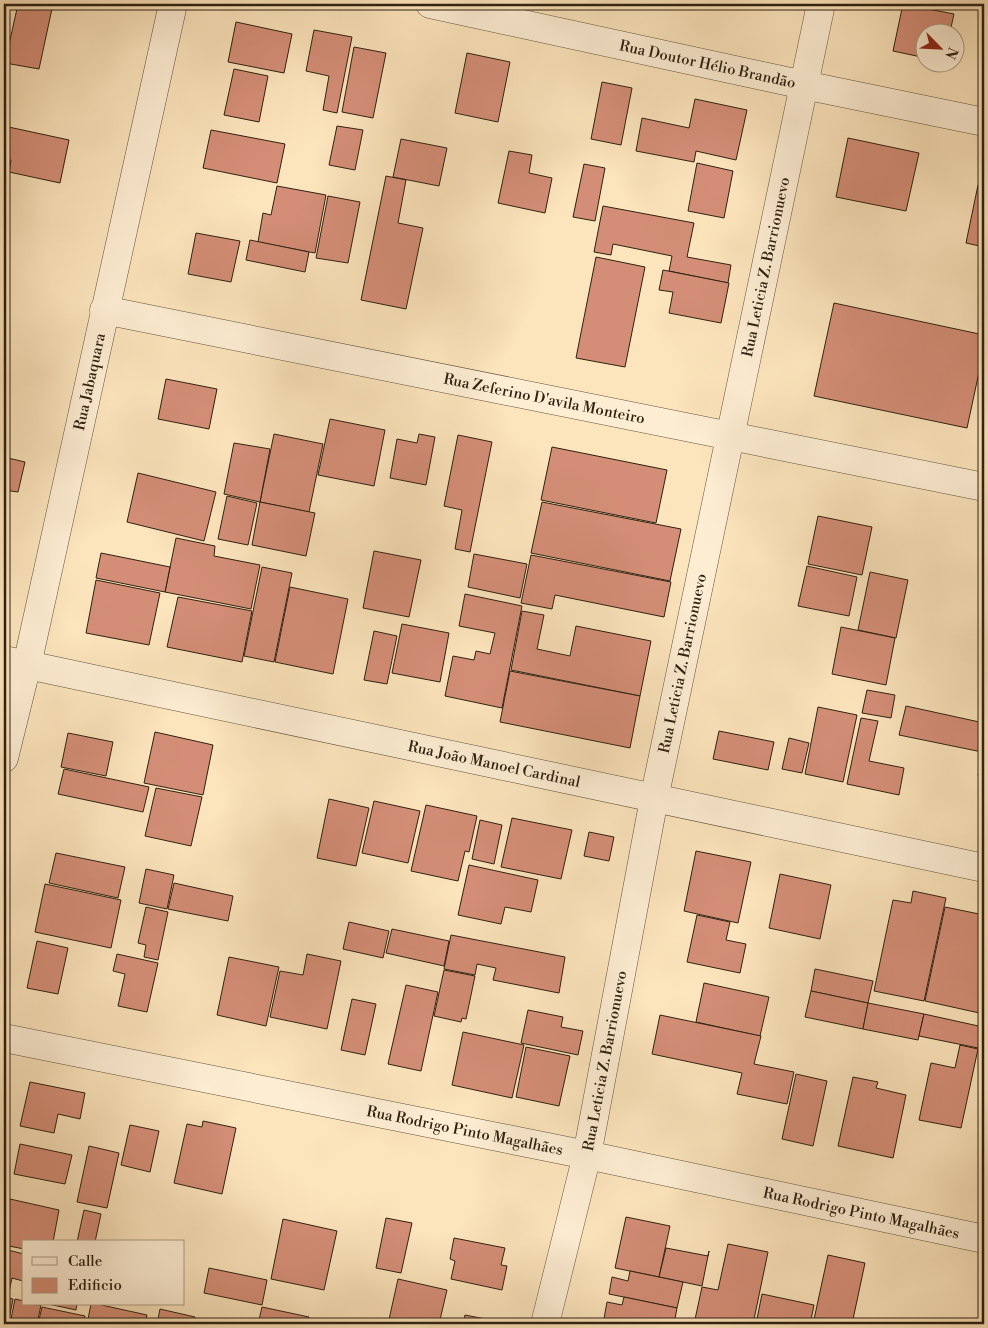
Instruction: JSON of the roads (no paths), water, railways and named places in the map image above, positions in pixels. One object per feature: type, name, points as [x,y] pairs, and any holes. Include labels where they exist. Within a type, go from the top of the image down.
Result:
[{"type":"street","name":"Rua Jabaquara","points":[[4,758],[15,663],[104,310],[173,4]]},
{"type":"street","name":"Rua Doutor Hélio Brandão","points":[[430,4],[984,122]]},
{"type":"street","name":"Rua Leticia Z. Barrionuevo","points":[[545,1324],[587,1155],[654,799],[821,4]]},
{"type":"street","name":"Rua Zeferino D'avila Monteiro","points":[[104,310],[984,486]]},
{"type":"street","name":"Rua João Manoel Cardinal","points":[[15,663],[984,868]]},
{"type":"street","name":"Rua Rodrigo Pinto Magalhães","points":[[4,1038],[587,1155],[984,1239]]}]
